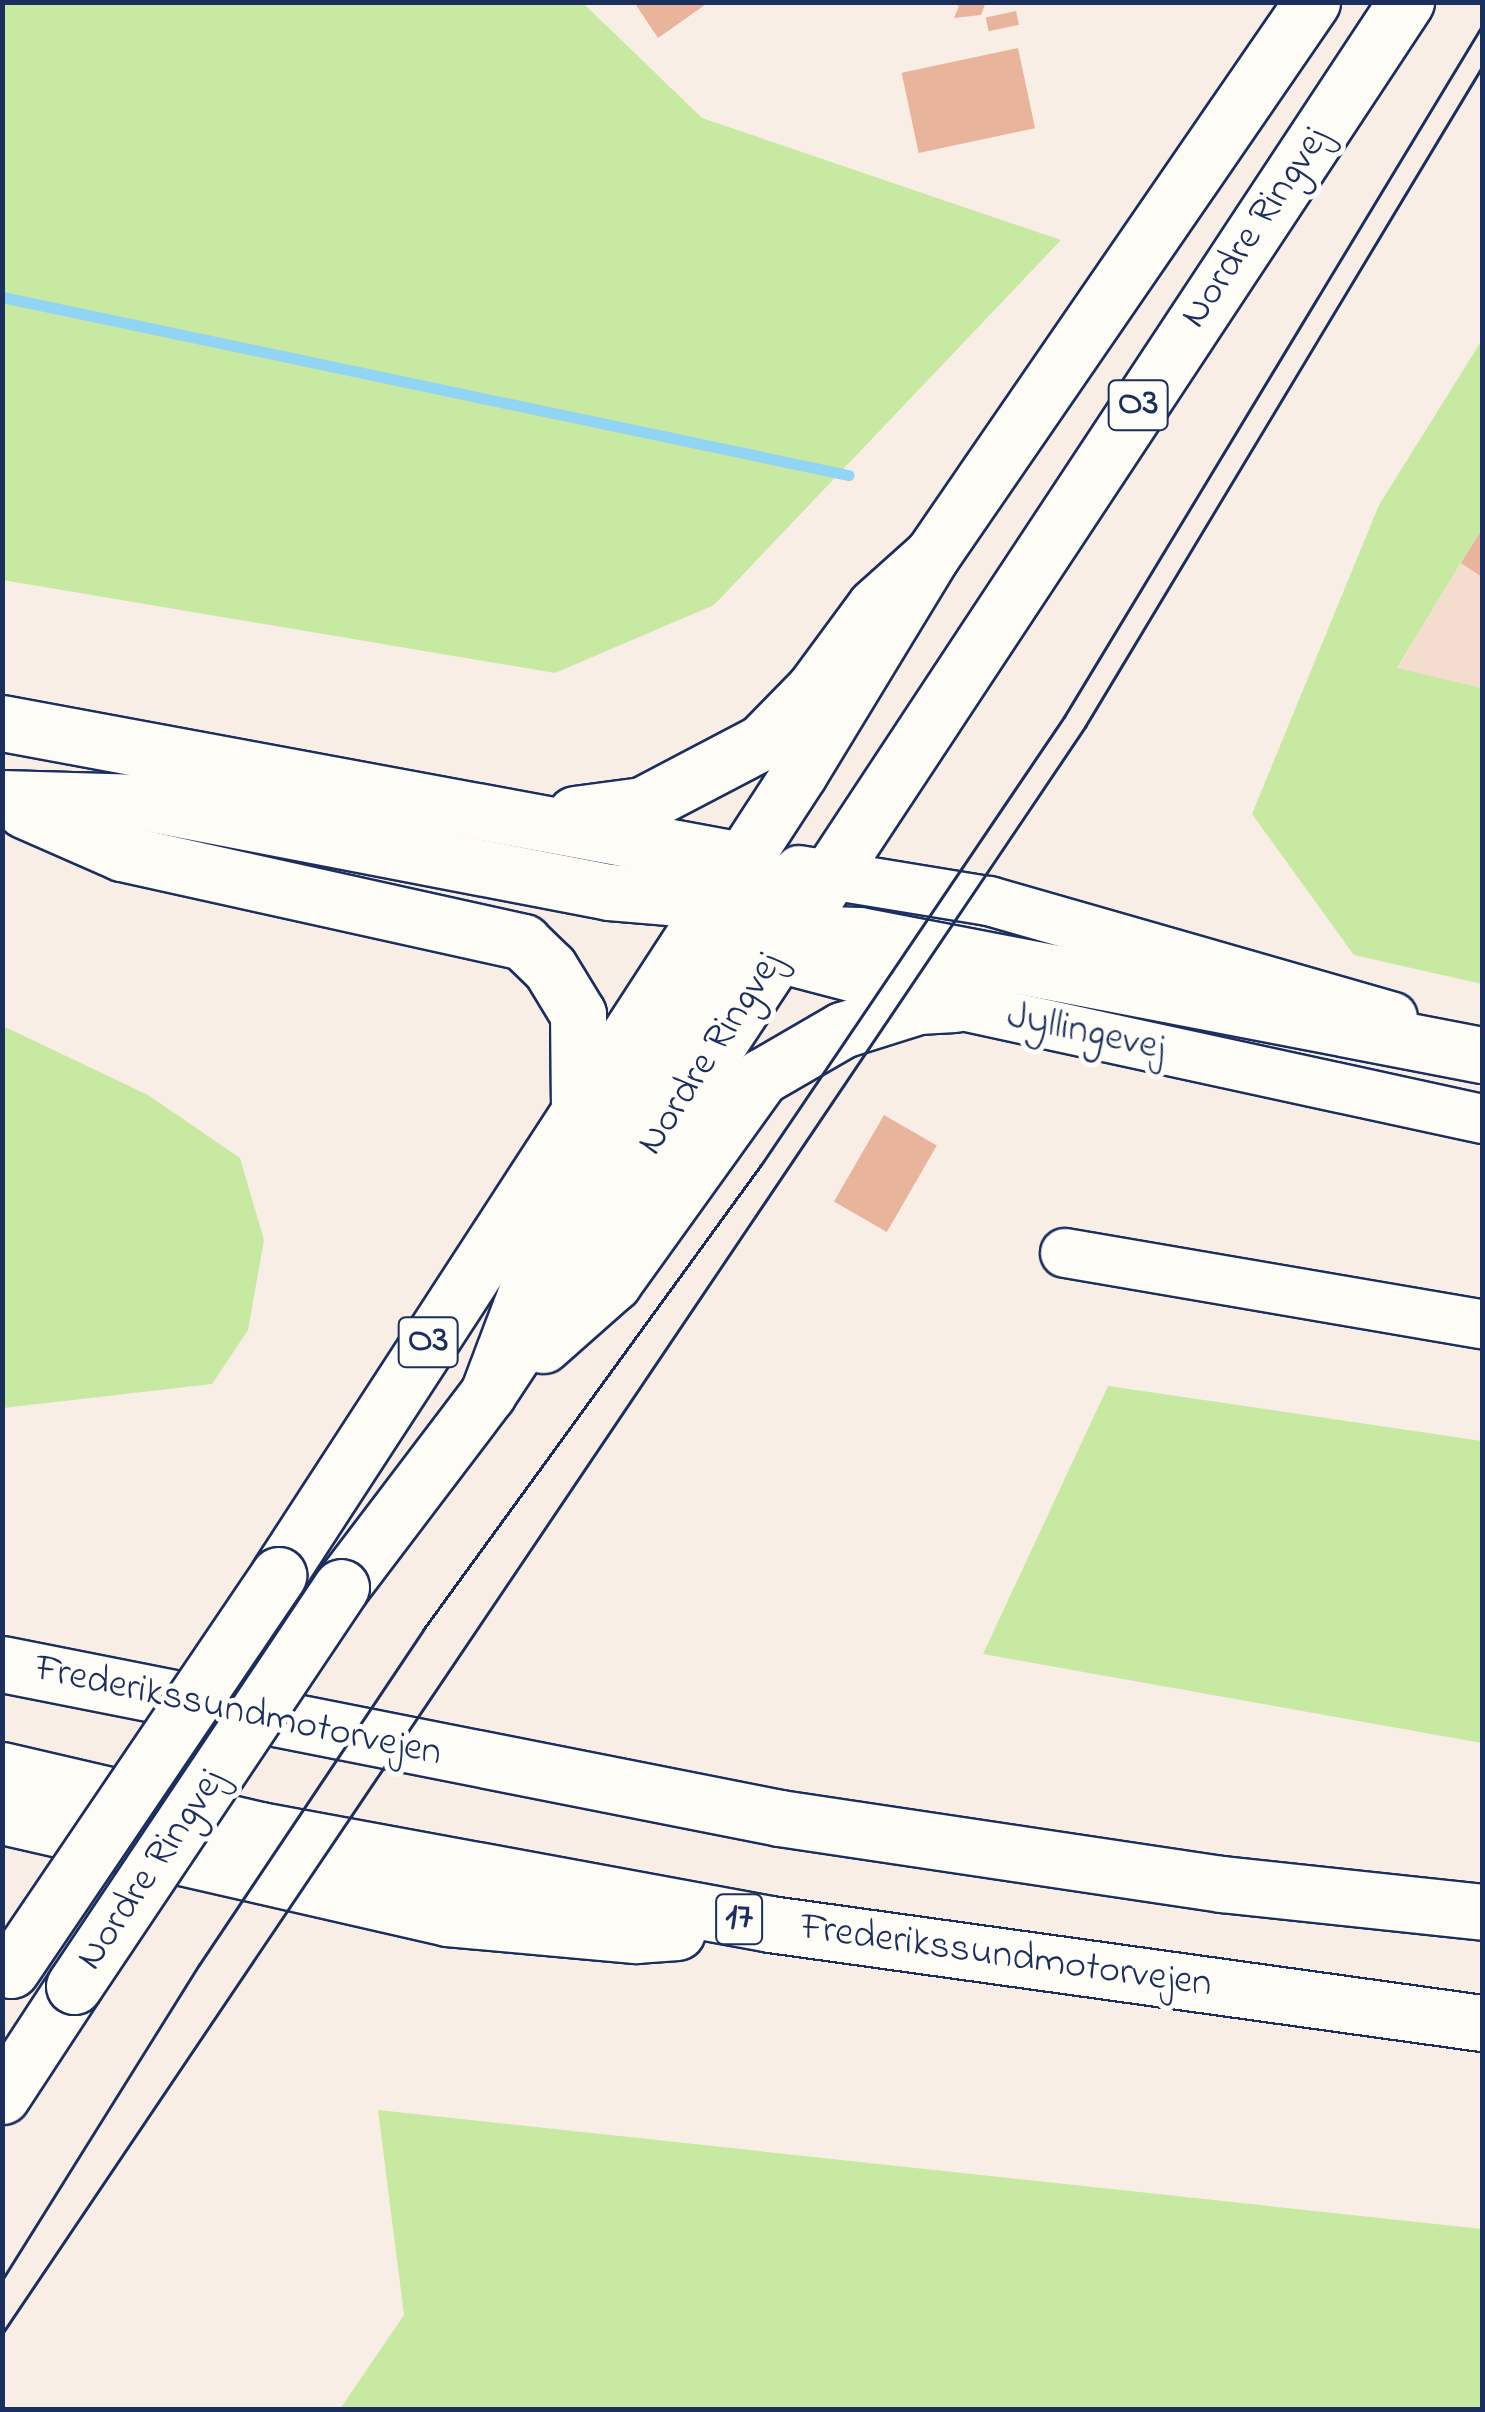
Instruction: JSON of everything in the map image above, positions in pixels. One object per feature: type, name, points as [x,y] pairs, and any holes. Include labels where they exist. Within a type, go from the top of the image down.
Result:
[{"type":"main road","name":"Nordre Ringvej","points":[[7,1977],[278,1576],[579,1109],[739,919],[932,554],[1312,2]]},
{"type":"main road","name":"Nordre Ringvej","points":[[826,874],[1406,2]]},
{"type":"main road","name":"O3","points":[[529,820],[642,806],[762,742],[813,690],[876,606],[932,554]]},
{"type":"main road","points":[[2,723],[529,820],[739,919]]},
{"type":"main road","points":[[2,799],[598,926],[739,919],[860,935],[1482,1056]]},
{"type":"main road","points":[[2,799],[122,853],[522,942],[550,968],[578,1014],[579,1109]]},
{"type":"main road","points":[[488,1393],[530,1282],[692,1016],[739,919],[826,874]]},
{"type":"main road","points":[[488,1393],[613,1283],[762,1077],[842,1030],[918,1006],[954,1004]]},
{"type":"main road","name":"Nordre Ringvej","points":[[2,2096],[341,1587],[488,1393]]},
{"type":"main road","name":"Frederikssundmotorvejen","points":[[2,1664],[780,1818],[1222,1884],[1482,1912]]},
{"type":"main road","name":"Frederikssundmotorvejen","points":[[2,1770],[260,1830],[770,1924],[1482,2023]]},
{"type":"main road","points":[[2,1816],[447,1918],[635,1936],[770,1924]]},
{"type":"street","points":[[826,874],[988,901],[1482,1043]]},
{"type":"street","name":"Jyllingevej","points":[[739,919],[954,1004],[1482,1119]]},
{"type":"street","points":[[1065,1253],[1482,1324]]},
{"type":"shaded area","points":[[1482,528],[1482,688],[1397,669]]},
{"type":"green space","points":[[2,3],[583,3],[702,118],[1061,240],[714,605],[555,673],[3,580]]},
{"type":"green space","points":[[1482,340],[1482,528],[1397,668],[1482,688],[1482,984],[1354,955],[1252,814],[1379,505]]},
{"type":"green space","points":[[3,1026],[148,1095],[240,1158],[264,1240],[248,1330],[212,1384],[3,1408]]},
{"type":"green space","points":[[1108,1386],[1482,1441],[1482,1743],[983,1654]]},
{"type":"green space","points":[[378,2110],[1482,2229],[1482,2409],[340,2409],[404,2315]]},
{"type":"building","points":[[634,2],[709,2],[658,38]]},
{"type":"building","points":[[951,2],[986,2],[981,15],[954,18],[959,6]]},
{"type":"building","points":[[1016,11],[1019,25],[989,31],[986,17]]},
{"type":"building","points":[[1018,48],[1035,128],[919,153],[902,73]]},
{"type":"building","points":[[1482,529],[1482,577],[1461,563]]},
{"type":"building","points":[[884,1115],[937,1146],[887,1232],[834,1202]]},
{"type":"waterway","points":[[2,297],[848,475]]},
{"type":"tram line","points":[[2,2280],[199,1965],[423,1630],[761,1165],[1064,717],[1482,26]]},
{"type":"tram line","points":[[2,2334],[1085,727],[1482,67]]}]
